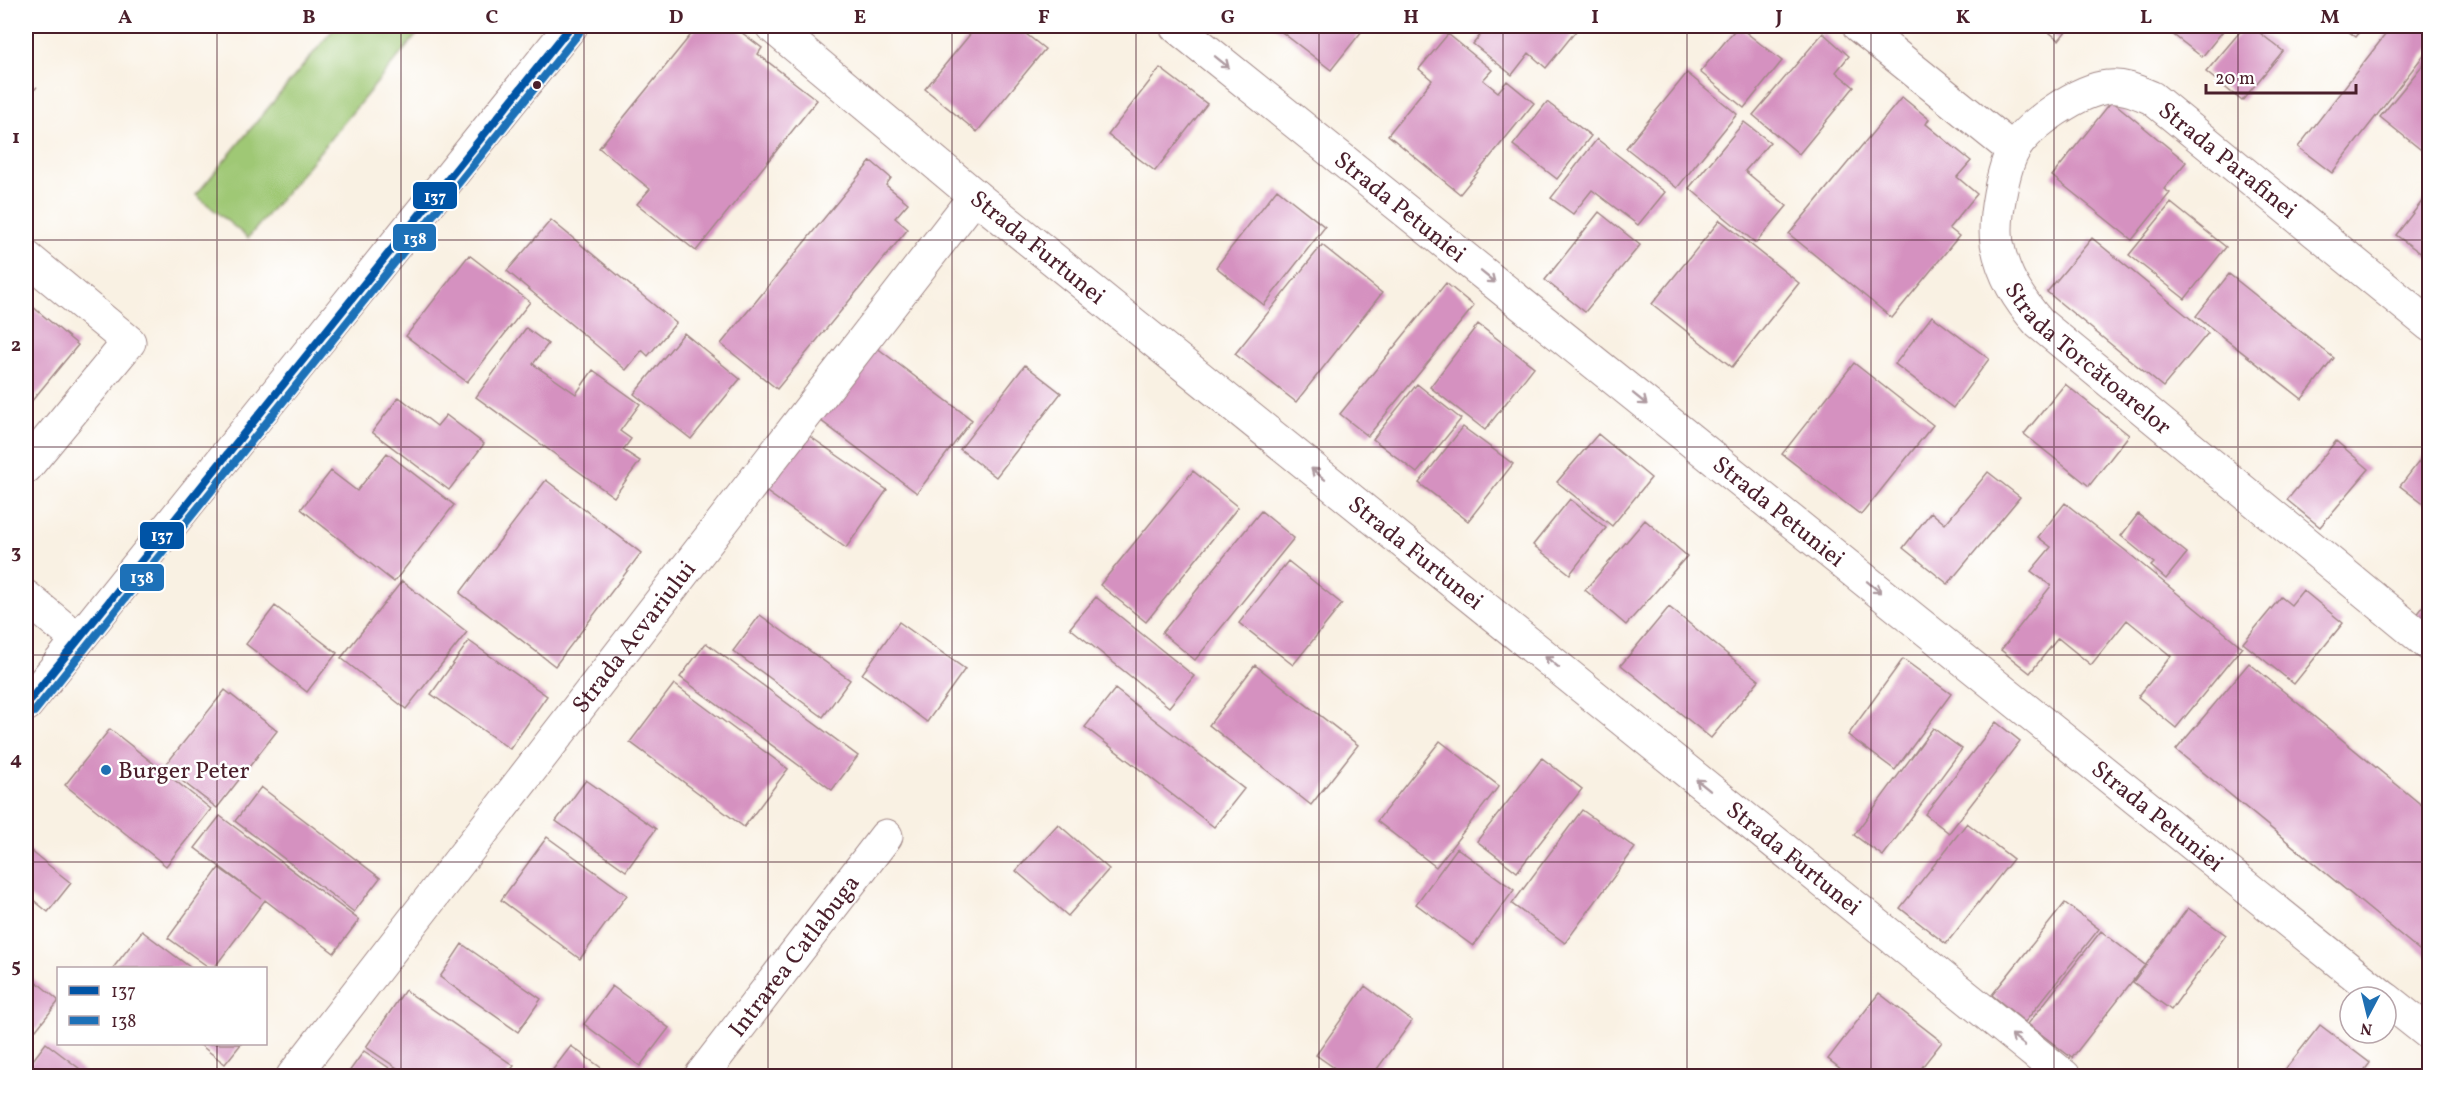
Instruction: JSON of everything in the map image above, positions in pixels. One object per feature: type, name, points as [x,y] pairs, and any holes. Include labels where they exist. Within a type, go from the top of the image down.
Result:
[{"type":"street","points":[[26,705],[572,26]]},
{"type":"street","name":"Strada Furtunei","points":[[772,26],[975,196],[2064,1077]]},
{"type":"street","name":"Strada Petuniei","points":[[1176,26],[2369,985]]},
{"type":"street","points":[[1859,26],[2013,150]]},
{"type":"street","name":"Strada Parafinei","points":[[2013,150],[2025,135],[2048,115],[2071,100],[2107,87],[2131,89],[2152,98],[2430,325]]},
{"type":"street","name":"Strada Torcătoarelor","points":[[2013,150],[1997,211],[1997,241],[2006,275],[2019,300],[2039,323],[2430,645]]},
{"type":"street","name":"Strada Acvariului","points":[[293,1077],[975,196]]},
{"type":"street","points":[[26,257],[129,342],[26,467]]},
{"type":"street","points":[[26,597],[78,640]]},
{"type":"street","name":"Intrarea Catlabuga","points":[[701,1077],[886,836]]},
{"type":"street","name":"Strada Petuniei","points":[[2398,1008],[2430,1034]]},
{"type":"path","points":[[26,80],[38,90]]},
{"type":"green space","points":[[336,26],[424,26],[248,238],[196,195]]},
{"type":"building","points":[[698,26],[733,26],[762,48],[758,54],[817,100],[696,251],[637,204],[650,189],[599,148]]},
{"type":"building","points":[[977,26],[1016,26],[1045,49],[977,132],[925,89]]},
{"type":"building","points":[[1274,26],[1366,26],[1331,70]]},
{"type":"building","points":[[1488,26],[1580,26],[1546,68],[1529,53],[1512,75],[1473,44]]},
{"type":"building","points":[[1738,26],[1782,61],[1744,108],[1700,72]]},
{"type":"building","points":[[2041,26],[2070,26],[2059,40]]},
{"type":"building","points":[[2162,26],[2227,26],[2202,57]]},
{"type":"building","points":[[2245,26],[2251,26],[2283,51],[2242,101],[2206,72]]},
{"type":"building","points":[[2341,26],[2365,26],[2356,37]]},
{"type":"building","points":[[2392,26],[2430,26],[2430,47],[2332,173],[2298,147]]},
{"type":"building","points":[[1823,33],[1849,56],[1836,72],[1854,87],[1799,154],[1753,115]]},
{"type":"building","points":[[1448,34],[1492,70],[1483,80],[1498,92],[1507,81],[1534,103],[1460,194],[1388,135],[1432,80],[1419,69]]},
{"type":"building","points":[[2430,56],[2430,157],[2380,117]]},
{"type":"building","points":[[1160,68],[1207,104],[1155,171],[1108,135]]},
{"type":"building","points":[[1687,73],[1737,114],[1677,188],[1626,148]]},
{"type":"building","points":[[1902,97],[1929,119],[1926,124],[1971,161],[1957,177],[1977,194],[1949,228],[1959,236],[1892,318],[1789,234]]},
{"type":"building","points":[[2112,101],[2186,162],[2164,189],[2170,193],[2132,240],[2052,176]]},
{"type":"building","points":[[1547,102],[1591,136],[1557,179],[1513,145]]},
{"type":"building","points":[[1744,122],[1770,142],[1745,171],[1787,206],[1756,243],[1689,188]]},
{"type":"building","points":[[1597,139],[1665,192],[1638,225],[1592,190],[1573,214],[1551,198]]},
{"type":"building","points":[[871,161],[891,178],[886,185],[908,203],[895,218],[908,229],[777,389],[721,344]]},
{"type":"building","points":[[1277,189],[1325,227],[1264,305],[1216,267]]},
{"type":"building","points":[[2430,191],[2430,260],[2396,235]]},
{"type":"building","points":[[2171,203],[2226,247],[2185,299],[2129,255]]},
{"type":"building","points":[[1599,212],[1640,245],[1585,312],[1545,280]]},
{"type":"building","points":[[551,220],[676,323],[648,356],[642,350],[626,370],[507,271]]},
{"type":"building","points":[[1720,220],[1799,283],[1732,367],[1652,304]]},
{"type":"building","points":[[2092,238],[2208,333],[2163,387],[2047,292]]},
{"type":"building","points":[[1322,245],[1382,293],[1296,402],[1235,354]]},
{"type":"building","points":[[469,255],[530,302],[467,382],[406,336]]},
{"type":"building","points":[[2229,274],[2334,358],[2302,399],[2196,316]]},
{"type":"building","points":[[1446,283],[1474,306],[1368,436],[1340,414]]},
{"type":"building","points":[[26,301],[78,345],[26,408]]},
{"type":"building","points":[[1932,316],[1989,359],[1953,408],[1895,364]]},
{"type":"building","points":[[1478,324],[1534,367],[1485,430],[1430,387]]},
{"type":"building","points":[[526,328],[548,344],[533,364],[576,394],[593,370],[640,404],[620,431],[631,439],[623,450],[640,461],[614,497],[476,397]]},
{"type":"building","points":[[684,333],[740,379],[691,439],[634,394]]},
{"type":"building","points":[[872,344],[972,420],[917,493],[816,417]]},
{"type":"building","points":[[1854,363],[1933,425],[1861,515],[1782,454]]},
{"type":"building","points":[[1025,365],[1061,393],[996,477],[960,449]]},
{"type":"building","points":[[1417,384],[1461,419],[1417,473],[1373,439]]},
{"type":"building","points":[[2065,384],[2129,435],[2089,486],[2024,434]]},
{"type":"building","points":[[399,397],[437,426],[446,415],[484,444],[449,490],[372,432]]},
{"type":"building","points":[[1463,427],[1513,464],[1468,521],[1419,483]]},
{"type":"building","points":[[805,433],[887,490],[846,548],[764,490]]},
{"type":"building","points":[[1598,434],[1651,478],[1612,526],[1557,482]]},
{"type":"building","points":[[2336,441],[2369,469],[2320,527],[2287,500]]},
{"type":"building","points":[[387,453],[454,505],[394,582],[301,509],[331,471],[357,491]]},
{"type":"building","points":[[2424,455],[2430,460],[2430,509],[2400,486]]},
{"type":"building","points":[[1193,471],[1238,507],[1146,622],[1100,585]]},
{"type":"building","points":[[1988,472],[2020,497],[1948,584],[1903,548],[1931,512],[1945,524]]},
{"type":"building","points":[[546,480],[641,553],[555,666],[460,593]]},
{"type":"building","points":[[1570,499],[1606,528],[1570,574],[1533,545]]},
{"type":"building","points":[[2065,503],[2242,647],[2176,728],[2138,697],[2171,656],[2127,620],[2091,665],[2058,638],[2030,673],[2001,650],[2051,586],[2031,571],[2051,547],[2038,537]]},
{"type":"building","points":[[1261,511],[1294,538],[1195,660],[1162,633]]},
{"type":"building","points":[[2138,514],[2187,553],[2166,579],[2151,566],[2154,563],[2121,536]]},
{"type":"building","points":[[1645,520],[1687,556],[1626,625],[1585,590]]},
{"type":"building","points":[[1288,561],[1342,604],[1293,665],[1239,623]]},
{"type":"building","points":[[402,581],[467,632],[406,709],[341,658]]},
{"type":"building","points":[[2303,590],[2343,623],[2294,684],[2243,643],[2281,597],[2291,605]]},
{"type":"building","points":[[1096,597],[1194,676],[1169,707],[1070,628]]},
{"type":"building","points":[[2430,598],[2430,635],[2412,621]]},
{"type":"building","points":[[275,606],[337,653],[307,692],[246,644]]},
{"type":"building","points":[[1669,607],[1759,680],[1711,738],[1621,665]]},
{"type":"building","points":[[760,615],[850,680],[823,717],[733,651]]},
{"type":"building","points":[[899,622],[965,669],[927,722],[862,674]]},
{"type":"building","points":[[469,641],[547,696],[510,749],[431,694]]},
{"type":"building","points":[[706,643],[858,756],[832,790],[680,677]]},
{"type":"building","points":[[1903,659],[1951,694],[1895,770],[1848,735]]},
{"type":"building","points":[[2249,663],[2430,812],[2430,959],[2176,750]]},
{"type":"building","points":[[1255,665],[1358,745],[1311,805],[1209,725]]},
{"type":"building","points":[[674,684],[788,769],[744,827],[630,742]]},
{"type":"building","points":[[1115,689],[1244,789],[1214,827],[1085,727]]},
{"type":"building","points":[[225,690],[277,731],[217,808],[164,767]]},
{"type":"building","points":[[1996,722],[2020,741],[1949,833],[1925,814]]},
{"type":"building","points":[[1933,728],[1962,749],[1883,856],[1854,835]]},
{"type":"building","points":[[110,729],[211,809],[166,866],[65,785]]},
{"type":"building","points":[[1440,741],[1499,786],[1436,867],[1377,821]]},
{"type":"building","points":[[1542,758],[1582,789],[1517,872],[1477,841]]},
{"type":"building","points":[[586,780],[656,829],[626,871],[556,821]]},
{"type":"building","points":[[261,787],[380,878],[354,912],[235,821]]},
{"type":"building","points":[[1582,810],[1635,848],[1565,943],[1512,904]]},
{"type":"building","points":[[220,816],[359,920],[334,953],[265,900],[215,967],[209,967],[168,938],[219,868],[261,898],[195,848]]},
{"type":"building","points":[[1967,823],[2013,859],[1946,944],[1900,908]]},
{"type":"building","points":[[1058,824],[1109,869],[1068,916],[1016,871]]},
{"type":"building","points":[[547,837],[627,895],[580,959],[501,900]]},
{"type":"building","points":[[26,847],[71,883],[48,912],[26,894]]},
{"type":"building","points":[[1457,848],[1514,890],[1473,946],[1416,904]]},
{"type":"building","points":[[2065,903],[2099,929],[2025,1022],[1992,995]]},
{"type":"building","points":[[2188,908],[2226,935],[2171,1010],[2133,982]]},
{"type":"building","points":[[142,931],[190,967],[114,967]]},
{"type":"building","points":[[2101,931],[2145,965],[2072,1058],[2028,1024]]},
{"type":"building","points":[[462,944],[541,999],[518,1032],[440,977]]},
{"type":"building","points":[[26,973],[57,999],[57,1003],[36,1030],[26,1022]]},
{"type":"building","points":[[612,986],[669,1028],[640,1066],[584,1024]]},
{"type":"building","points":[[1365,986],[1412,1021],[1372,1076],[1346,1076],[1316,1055]]},
{"type":"building","points":[[405,990],[514,1066],[506,1076],[409,1076],[366,1047]]},
{"type":"building","points":[[1879,993],[1942,1042],[1915,1076],[1850,1076],[1828,1059]]},
{"type":"building","points":[[2320,1025],[2338,1039],[2338,1045],[2346,1045],[2370,1063],[2360,1076],[2280,1076]]},
{"type":"building","points":[[46,1043],[84,1072],[80,1076],[26,1076],[26,1069]]},
{"type":"building","points":[[200,1045],[240,1045],[225,1064]]},
{"type":"building","points":[[571,1046],[607,1072],[603,1076],[548,1076]]},
{"type":"building","points":[[364,1051],[401,1076],[346,1076]]},
{"type":"transit line","name":"137","points":[[26,705],[571,26]]},
{"type":"transit line","name":"138","points":[[34,712],[579,33]]},
{"type":"place","name":"Burger Peter","points":[[106,770]]}]
